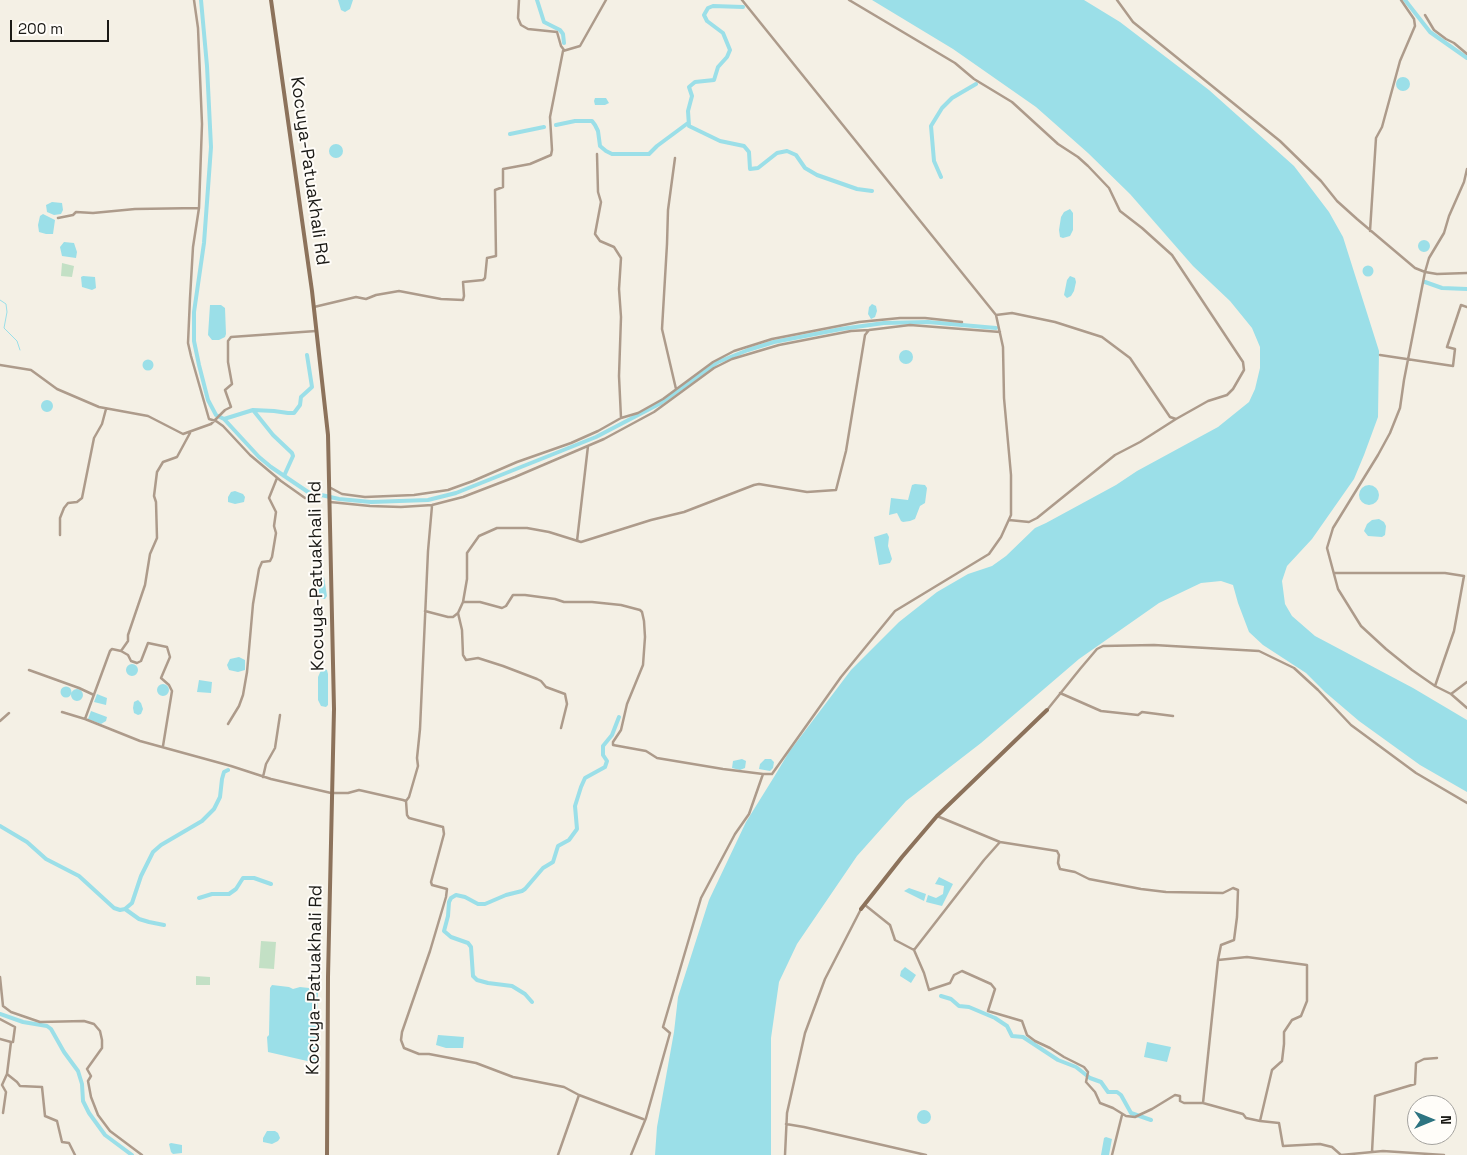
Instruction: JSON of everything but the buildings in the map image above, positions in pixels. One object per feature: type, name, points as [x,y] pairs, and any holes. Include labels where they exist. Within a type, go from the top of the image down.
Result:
[{"type":"main road","name":"Kocuya-Patuakhali Rd","points":[[271,0],[314,307],[328,435],[334,709],[331,793],[327,1155]]},
{"type":"main road","points":[[861,910],[937,816],[1047,710]]},
{"type":"street","points":[[194,0],[198,28],[202,124],[199,208],[193,247],[188,342],[209,419],[217,420],[250,455],[277,478],[305,498],[312,498]]},
{"type":"street","points":[[314,307],[356,297],[366,299],[398,291],[441,299],[462,300],[464,296],[463,282],[483,280],[485,278],[487,258],[496,256],[495,190],[503,187],[504,169],[530,164],[550,155],[552,150],[550,117],[564,50],[557,32],[528,29],[521,25],[518,18],[519,0]]},
{"type":"street","points":[[564,50],[580,46],[606,0]]},
{"type":"street","points":[[463,602],[480,602],[502,608],[506,606],[513,595],[525,595],[564,602],[621,605],[640,610],[644,620],[646,637],[643,665],[627,704],[621,730],[613,742],[614,745],[646,752],[657,758],[714,768],[772,774],[841,677],[895,611],[989,554],[996,546],[1009,520],[1012,505],[1011,475],[1004,398],[1003,347],[996,315],[742,0]]},
{"type":"street","points":[[849,0],[936,51],[1012,102],[1058,144],[1088,166],[1109,188],[1120,211],[1172,255],[1245,366],[1233,389],[1227,395],[1208,401],[1176,418],[1140,442],[1115,455],[1037,518],[1028,522],[1009,520]]},
{"type":"street","points":[[1117,0],[1133,22],[1280,141],[1310,170],[1337,201],[1415,268],[1437,274],[1467,273]]},
{"type":"street","points":[[1370,231],[1376,138],[1380,134],[1400,61],[1415,26],[1414,19],[1400,0]]},
{"type":"street","points":[[1425,15],[1434,30],[1467,54]]},
{"type":"street","points":[[596,154],[598,192],[601,202],[596,234],[600,241],[614,247],[621,258],[619,289],[622,317],[619,376],[621,418]]},
{"type":"street","points":[[675,158],[672,174],[673,185],[668,210],[662,329],[676,389]]},
{"type":"street","points":[[1467,169],[1464,182],[1449,216],[1444,233],[1429,258],[1425,272],[1400,408],[1394,425],[1378,455],[1333,528],[1327,548],[1338,589],[1361,626],[1386,649],[1435,686],[1451,694],[1467,708]]},
{"type":"street","points":[[58,218],[73,215],[76,212],[93,213],[148,208],[199,208]]},
{"type":"street","points":[[1380,355],[1453,366],[1455,349],[1447,348],[1461,305],[1467,307]]},
{"type":"street","points":[[996,315],[1012,313],[1055,322],[1102,337],[1130,358],[1170,417],[1176,418]]},
{"type":"street","points":[[329,488],[342,494],[365,496],[414,495],[448,490],[517,462],[571,443],[621,418],[635,414],[654,405],[724,355],[772,339],[835,326],[885,319],[925,318],[962,322]]},
{"type":"street","points":[[330,501],[391,507],[432,505],[474,493],[588,446],[650,414],[688,389],[714,368],[732,359],[778,345],[851,331],[910,325],[1000,332]]},
{"type":"street","points":[[425,611],[448,617],[453,617],[458,613],[463,602],[467,580],[467,553],[479,536],[497,528],[510,527],[549,532],[581,542],[643,522],[684,512],[754,485],[760,484],[807,492],[836,490],[848,444],[865,335],[868,330]]},
{"type":"street","points":[[0,365],[34,371],[57,389],[106,409],[148,416],[182,434],[217,420],[222,413],[231,407],[225,390],[232,384],[228,362],[229,339],[316,331]]},
{"type":"street","points":[[60,535],[60,518],[64,508],[68,504],[77,502],[82,498],[94,438],[102,424],[106,409]]},
{"type":"street","points":[[121,651],[128,641],[145,584],[150,554],[157,538],[156,502],[154,496],[157,472],[163,462],[177,457],[190,433]]},
{"type":"street","points":[[577,541],[588,446]]},
{"type":"street","points":[[228,724],[239,706],[247,672],[253,604],[259,569],[261,563],[270,561],[272,557],[276,533],[274,526],[276,512],[268,498],[277,478]]},
{"type":"street","points":[[432,505],[428,551],[418,766],[409,797],[406,801],[409,818],[443,827],[444,834],[431,882],[432,885],[447,889],[430,951],[402,1032],[401,1040],[404,1048],[419,1054],[429,1054],[476,1063],[513,1077],[564,1086],[579,1094],[643,1119]]},
{"type":"street","points":[[1334,573],[1446,573],[1464,576],[1454,631],[1435,686]]},
{"type":"street","points":[[458,613],[462,630],[463,655],[466,660],[478,658],[503,666],[542,681],[546,687],[565,694],[567,704],[561,728]]},
{"type":"street","points":[[85,719],[112,649],[128,655],[131,661],[136,663],[141,662],[148,642],[167,647],[170,657],[161,678],[169,684],[172,691],[163,747]]},
{"type":"street","points":[[1047,710],[1097,649],[1103,646],[1154,646],[1259,651],[1294,668],[1351,725],[1422,777],[1467,803]]},
{"type":"street","points":[[29,670],[94,695]]},
{"type":"street","points":[[1451,694],[1467,682]]},
{"type":"street","points":[[1060,693],[1100,711],[1138,715],[1142,712],[1173,716]]},
{"type":"street","points":[[62,712],[85,719],[120,734],[263,777],[331,793],[348,793],[359,790],[406,801]]},
{"type":"street","points":[[0,721],[9,713]]},
{"type":"street","points":[[263,777],[266,764],[275,748],[280,715]]},
{"type":"street","points":[[631,1155],[646,1118],[670,1033],[663,1027],[701,898],[735,834],[749,814],[763,774]]},
{"type":"street","points":[[937,816],[1000,842],[1057,851],[1060,869],[1076,872],[1089,879],[1166,892],[1223,893],[1233,888],[1238,890],[1234,940],[1221,945],[1218,960],[1203,1103]]},
{"type":"street","points":[[914,950],[1000,842]]},
{"type":"street","points":[[865,905],[890,925],[896,940],[914,950],[929,990],[950,983],[954,975],[962,971],[991,984],[995,989],[988,1011],[1022,1021],[1027,1035],[1035,1041],[1084,1067],[1088,1071],[1085,1080],[1095,1092],[1100,1103],[1122,1114],[1135,1117],[1175,1095],[1180,1096],[1180,1101],[1184,1103],[1203,1103],[1243,1114],[1246,1118],[1279,1123],[1282,1146],[1320,1144],[1332,1147],[1341,1155],[1392,1151],[1444,1155]]},
{"type":"street","points":[[785,1155],[786,1124],[805,1034],[825,979],[861,910]]},
{"type":"street","points":[[1218,960],[1247,957],[1306,965],[1307,1001],[1301,1016],[1292,1020],[1284,1032],[1282,1060],[1272,1070],[1260,1121]]},
{"type":"street","points":[[0,977],[3,1006],[11,1012],[40,1022],[84,1021],[94,1024],[100,1031],[102,1048],[87,1069],[92,1076],[88,1081],[90,1097],[98,1115],[110,1131],[142,1155]]},
{"type":"street","points":[[0,1019],[16,1027],[13,1042],[11,1042],[7,1074],[2,1085],[6,1092],[3,1113]]},
{"type":"street","points":[[0,1039],[11,1042]]},
{"type":"street","points":[[1372,1152],[1376,1096],[1415,1084],[1416,1063],[1424,1059],[1438,1058]]},
{"type":"street","points":[[7,1074],[20,1086],[42,1087],[45,1116],[57,1121],[62,1142],[69,1143],[75,1155]]},
{"type":"street","points":[[558,1155],[579,1094]]},
{"type":"street","points":[[1112,1155],[1122,1114]]},
{"type":"street","points":[[786,1124],[926,1155]]},
{"type":"green space","points":[[62,263],[74,266],[72,277],[61,276]]},
{"type":"green space","points":[[261,941],[276,942],[274,969],[259,968]]},
{"type":"green space","points":[[196,976],[210,977],[210,985],[196,985]]},
{"type":"water","points":[[338,0],[353,0],[350,9],[345,12],[341,10]]},
{"type":"water","points":[[872,0],[1084,0],[1120,22],[1209,90],[1294,166],[1329,212],[1343,237],[1379,351],[1378,417],[1354,479],[1312,539],[1287,566],[1282,581],[1285,604],[1292,616],[1315,636],[1413,688],[1467,720],[1467,792],[1420,765],[1359,721],[1306,673],[1263,645],[1249,632],[1233,585],[1221,581],[1201,583],[1159,603],[1079,659],[981,743],[906,801],[857,856],[797,944],[779,982],[771,1038],[771,1155],[655,1155],[657,1127],[674,1032],[678,997],[709,900],[746,822],[789,752],[851,670],[899,622],[937,592],[968,574],[992,566],[1006,556],[1035,528],[1218,427],[1249,402],[1255,389],[1260,368],[1260,347],[1252,328],[1230,301],[1193,266],[1130,194],[1088,153],[1036,107],[953,49]]},
{"type":"water","points":[[1400,77],[1406,77],[1410,84],[1406,91],[1400,91],[1396,87],[1396,81]]},
{"type":"water","points":[[595,98],[606,98],[609,103],[595,105]]},
{"type":"water","points":[[336,144],[341,146],[343,151],[341,156],[336,158],[331,156],[329,151],[331,146]]},
{"type":"water","points":[[52,202],[62,203],[63,210],[61,214],[54,215],[47,212],[46,205]]},
{"type":"water","points":[[1070,209],[1073,213],[1073,230],[1070,236],[1063,238],[1060,237],[1059,230],[1061,217],[1064,212]]},
{"type":"water","points":[[43,214],[55,220],[53,234],[39,232],[40,216]]},
{"type":"water","points":[[1422,240],[1426,240],[1430,246],[1426,252],[1422,252],[1418,248],[1418,244]]},
{"type":"water","points":[[64,242],[74,243],[77,252],[76,258],[62,256],[60,247]]},
{"type":"water","points":[[1368,265],[1374,271],[1368,277],[1362,271]]},
{"type":"water","points":[[1070,276],[1075,278],[1076,282],[1074,291],[1067,298],[1064,295],[1067,280]]},
{"type":"water","points":[[81,277],[95,277],[96,288],[92,290],[82,287]]},
{"type":"water","points":[[872,304],[876,306],[877,311],[875,317],[871,319],[868,314],[869,307]]},
{"type":"water","points":[[210,305],[221,305],[225,308],[226,334],[225,337],[219,340],[212,340],[208,335]]},
{"type":"water","points":[[906,350],[911,352],[913,357],[911,362],[906,364],[901,362],[899,357],[901,352]]},
{"type":"water","points":[[148,359],[154,365],[148,371],[142,365]]},
{"type":"water","points":[[45,400],[49,400],[53,406],[49,412],[45,412],[41,408],[41,404]]},
{"type":"water","points":[[912,485],[925,485],[927,488],[925,503],[920,506],[915,519],[903,522],[897,513],[889,515],[891,498],[908,500]]},
{"type":"water","points":[[1369,485],[1376,488],[1379,495],[1376,502],[1369,505],[1362,502],[1359,495],[1362,488]]},
{"type":"water","points":[[235,491],[243,494],[245,497],[244,502],[235,504],[228,502],[231,492]]},
{"type":"water","points":[[1379,519],[1386,526],[1385,535],[1382,537],[1368,536],[1364,531],[1367,524],[1372,520]]},
{"type":"water","points":[[887,533],[892,559],[890,563],[879,565],[874,537]]},
{"type":"water","points":[[319,576],[324,577],[327,596],[325,599],[319,599],[318,596]]},
{"type":"water","points":[[239,657],[245,660],[245,670],[238,672],[229,670],[227,665],[230,659]]},
{"type":"water","points":[[132,664],[138,670],[132,676],[126,670]]},
{"type":"water","points":[[322,668],[327,670],[328,674],[328,705],[326,707],[321,706],[318,700],[318,677]]},
{"type":"water","points":[[199,680],[212,682],[211,693],[197,692]]},
{"type":"water","points":[[161,684],[165,684],[169,690],[165,696],[161,696],[157,692],[157,688]]},
{"type":"water","points":[[66,686],[72,692],[66,698],[60,692]]},
{"type":"water","points":[[77,689],[83,695],[77,701],[71,695]]},
{"type":"water","points":[[97,694],[107,698],[106,705],[94,702]]},
{"type":"water","points":[[138,700],[143,709],[141,714],[138,715],[134,713],[133,708],[134,702]]},
{"type":"water","points":[[91,711],[107,717],[106,721],[101,724],[88,719]]},
{"type":"water","points":[[742,759],[746,761],[745,768],[740,770],[732,768],[733,761]]},
{"type":"water","points":[[765,759],[771,759],[774,762],[773,768],[770,771],[759,769],[760,764]]},
{"type":"water","points":[[939,877],[953,884],[942,906],[926,902],[928,895],[936,898],[943,894],[944,886],[935,884]]},
{"type":"water","points":[[909,888],[926,894],[924,901],[904,891]]},
{"type":"water","points":[[905,967],[916,975],[911,983],[900,976],[901,971]]},
{"type":"water","points":[[272,985],[293,989],[300,987],[318,989],[316,1063],[268,1052],[267,1037],[269,1035],[270,988]]},
{"type":"water","points":[[438,1035],[464,1037],[463,1048],[446,1048],[436,1045]]},
{"type":"water","points":[[1147,1042],[1171,1047],[1167,1062],[1144,1057]]},
{"type":"water","points":[[924,1110],[929,1112],[931,1117],[929,1122],[924,1124],[919,1122],[917,1117],[919,1112]]},
{"type":"water","points":[[267,1131],[278,1133],[280,1138],[278,1141],[272,1144],[263,1142]]},
{"type":"water","points":[[1104,1138],[1112,1139],[1109,1155],[1101,1155]]},
{"type":"water","points":[[169,1144],[182,1145],[182,1153],[173,1154]]},
{"type":"waterway","points":[[201,0],[207,66],[211,147],[204,243],[194,312],[194,341],[199,365],[208,400],[216,415],[224,419],[259,457],[308,492],[339,499],[371,502],[428,500],[456,493],[596,437],[661,403],[718,362],[774,342],[884,323],[928,322],[996,328]]},
{"type":"waterway","points":[[537,0],[544,22],[560,30],[563,34],[564,43]]},
{"type":"waterway","points":[[1405,0],[1430,32],[1467,58]]},
{"type":"waterway","points":[[743,7],[713,6],[708,8],[704,15],[707,21],[723,33],[730,50],[727,57],[718,67],[714,80],[695,82],[689,87],[692,96],[688,111],[689,126],[720,141],[744,146],[749,152],[750,169],[758,168],[777,153],[787,151],[796,155],[805,168],[817,175],[857,189],[872,191]]},
{"type":"waterway","points":[[941,177],[934,161],[931,126],[942,108],[952,98],[976,84]]},
{"type":"waterway","points":[[556,125],[575,121],[592,121],[598,131],[600,146],[606,151],[612,154],[649,154],[688,123]]},
{"type":"waterway","points":[[510,134],[544,127]]},
{"type":"waterway","points":[[1425,282],[1442,288],[1467,289]]},
{"type":"waterway","points":[[0,300],[6,304],[7,312],[4,328],[17,341],[20,350]]},
{"type":"waterway","points":[[224,419],[253,410],[294,413],[300,405],[301,397],[312,387],[307,355]]},
{"type":"waterway","points":[[253,410],[273,435],[292,453],[293,456],[284,476]]},
{"type":"waterway","points":[[532,1002],[525,994],[512,986],[488,983],[477,980],[473,976],[471,947],[468,943],[451,937],[444,931],[449,902],[456,895],[465,897],[478,904],[485,904],[506,895],[522,891],[543,868],[553,862],[558,846],[569,840],[577,829],[575,806],[581,787],[585,778],[605,767],[607,761],[603,755],[603,746],[612,735],[619,717]]},
{"type":"waterway","points":[[0,826],[27,842],[46,859],[79,876],[114,908],[125,909],[132,903],[141,876],[153,852],[161,845],[202,821],[214,809],[220,797],[224,772],[228,770]]},
{"type":"waterway","points":[[199,898],[212,894],[229,894],[236,889],[243,878],[254,878],[271,884]]},
{"type":"waterway","points":[[125,909],[139,919],[164,925]]},
{"type":"waterway","points":[[941,996],[951,999],[959,1006],[969,1007],[995,1018],[1007,1026],[1012,1036],[1023,1037],[1058,1060],[1076,1067],[1090,1078],[1101,1082],[1108,1092],[1117,1092],[1121,1095],[1131,1113],[1151,1120]]},
{"type":"waterway","points":[[0,1014],[23,1022],[47,1026],[51,1029],[64,1052],[78,1071],[82,1084],[83,1101],[89,1113],[105,1135],[132,1155]]}]
